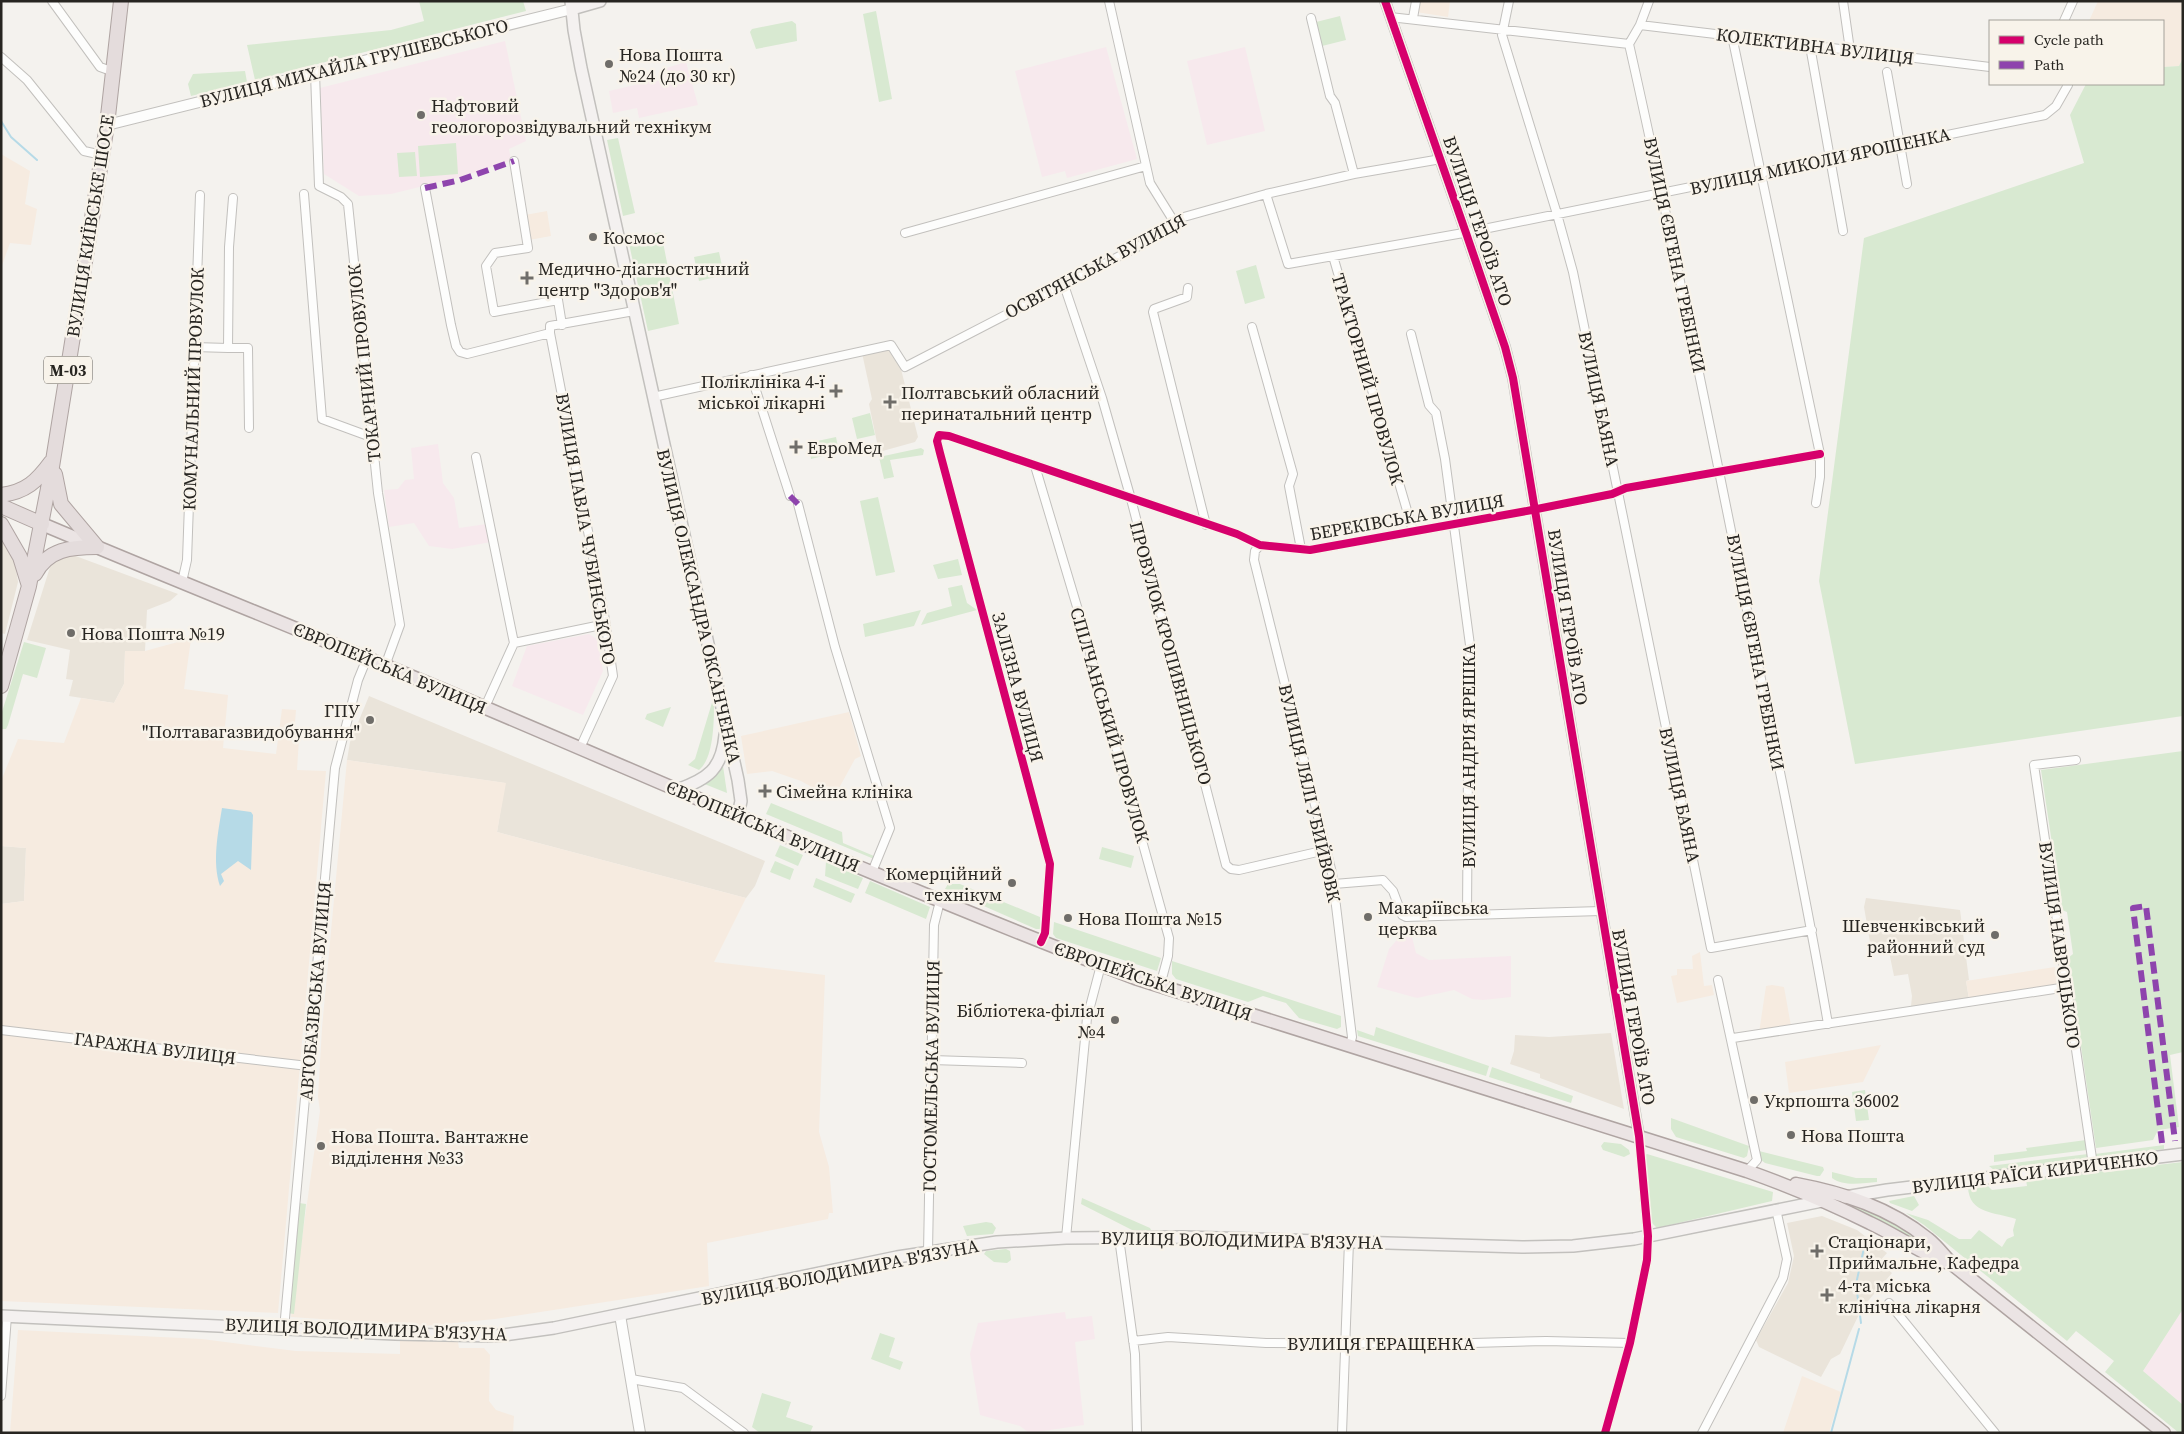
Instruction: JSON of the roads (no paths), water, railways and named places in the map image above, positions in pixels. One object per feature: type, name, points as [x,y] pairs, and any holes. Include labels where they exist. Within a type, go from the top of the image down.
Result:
[{"type":"highway","name":"ВУЛИЦЯ КИЇВСЬКЕ ШОСЕ","points":[[29,586],[53,459],[107,125],[121,1]]},
{"type":"highway","points":[[1,495],[23,491],[38,479],[53,459]]},
{"type":"highway","points":[[53,459],[62,504],[97,547]]},
{"type":"highway","name":"ЄВРОПЕЙСЬКА ВУЛИЦЯ","points":[[1,506],[42,524]]},
{"type":"highway","points":[[1,524],[20,557],[29,586]]},
{"type":"highway","points":[[29,586],[40,564],[51,555],[72,548],[97,547]]},
{"type":"highway","name":"М-03","points":[[1,686],[29,586]]},
{"type":"main road","name":"ВУЛИЦЯ МИХАЙЛА ГРУШЕВСЬКОГО","points":[[572,5],[600,1]]},
{"type":"main road","name":"ВУЛИЦЯ ОЛЕКСАНДРА ОКСАНЧЕНКА","points":[[572,5],[580,59],[726,725],[741,802],[738,815]]},
{"type":"main road","name":"ЄВРОПЕЙСЬКА ВУЛИЦЯ","points":[[42,524],[367,658],[1041,942],[1160,986],[1768,1178],[1872,1223],[1936,1260],[1952,1264]]},
{"type":"main road","points":[[677,790],[705,778],[714,769],[723,748],[726,725]]},
{"type":"main road","name":"ВУЛИЦЯ РАЇСИ КИРИЧЕНКО","points":[[1887,1190],[2183,1154]]},
{"type":"main road","name":"ЄВРОПЕЙСЬКА ВУЛИЦЯ","points":[[1768,1178],[1849,1197],[1903,1222],[1929,1240],[1952,1264],[2158,1431]]},
{"type":"main road","name":"ВУЛИЦЯ ВОЛОДИМИРА В'ЯЗУНА","points":[[4,1316],[496,1336],[620,1315],[928,1252],[997,1242],[1066,1238],[1119,1238],[1349,1241],[1522,1247],[1572,1246],[1648,1236],[1776,1209],[1887,1190]]},
{"type":"street","points":[[52,1],[100,67],[114,72]]},
{"type":"street","points":[[1109,1],[1150,184],[1173,220]]},
{"type":"street","name":"ВУЛИЦЯ ГЕРОЇВ АТО","points":[[1385,1],[1506,347],[1513,378],[1639,1136]]},
{"type":"street","points":[[1413,18],[1416,1]]},
{"type":"street","points":[[1502,29],[1509,1]]},
{"type":"street","points":[[1390,17],[1413,18],[1629,44],[1640,25],[1649,1]]},
{"type":"street","points":[[1843,1],[1850,50]]},
{"type":"street","points":[[2064,20],[2073,1]]},
{"type":"street","name":"ВУЛИЦЯ МИХАЙЛА ГРУШЕВСЬКОГО","points":[[107,125],[315,73],[572,5]]},
{"type":"street","points":[[1311,18],[1330,96],[1335,103],[1354,174]]},
{"type":"street","name":"КОЛЕКТИВНА ВУЛИЦЯ","points":[[1640,25],[1989,67]]},
{"type":"street","name":"ВУЛИЦЯ БАЯНА","points":[[1502,29],[1558,214],[1573,272],[1711,948],[1812,930]]},
{"type":"street","points":[[1732,36],[1780,256],[1820,454],[1820,476],[1816,503]]},
{"type":"street","name":"ВУЛИЦЯ ЄВГЕНА ГРЕБІНКИ","points":[[1629,44],[1663,194],[1720,473],[1812,930],[1828,1024]]},
{"type":"street","points":[[1810,46],[1843,231]]},
{"type":"street","points":[[1,57],[27,80],[84,151],[102,155]]},
{"type":"street","points":[[1887,72],[1907,184]]},
{"type":"street","name":"ТОКАРНИЙ ПРОВУЛОК","points":[[315,73],[319,186],[341,197],[348,204],[371,438],[378,493],[400,625],[385,666]]},
{"type":"street","name":"ВУЛИЦЯ МИКОЛИ ЯРОШЕНКА","points":[[1266,194],[1288,264],[1466,233],[2045,115],[2056,106],[2068,85]]},
{"type":"street","name":"ОСВІТЯНСЬКА ВУЛИЦЯ","points":[[751,375],[892,345],[905,367],[1168,231],[1173,220],[1266,194],[1354,174],[1440,159]]},
{"type":"street","points":[[514,161],[528,248],[495,254],[486,266],[494,312],[558,300],[562,325]]},
{"type":"street","points":[[905,233],[1146,166]]},
{"type":"street","points":[[425,188],[451,325],[456,346],[460,352],[467,354],[550,333],[550,326],[634,311]]},
{"type":"street","points":[[304,194],[322,419],[371,438]]},
{"type":"street","name":"КОМУНАЛЬНИЙ ПРОВУЛОК","points":[[182,582],[187,560],[200,195]]},
{"type":"street","points":[[228,348],[229,247],[233,198]]},
{"type":"street","name":"ТРАКТОРНИЙ ПРОВУЛОК","points":[[1333,256],[1413,531]]},
{"type":"street","name":"ПРОВУЛОК КРОПИВНИЦЬКОГО","points":[[1064,285],[1102,398],[1131,499],[1226,865],[1231,869],[1239,870],[1326,850]]},
{"type":"street","points":[[1188,288],[1187,297],[1154,309],[1154,312],[1206,524]]},
{"type":"street","points":[[1252,327],[1293,474],[1289,486],[1302,549]]},
{"type":"street","name":"ВУЛИЦЯ ПАВЛА ЧУБИНСЬКОГО","points":[[550,333],[606,624],[613,676],[580,748]]},
{"type":"street","name":"ВУЛИЦЯ АНДРІЯ ЯРЕШКА","points":[[1411,334],[1429,405],[1436,413],[1445,459],[1452,524],[1470,645],[1471,717],[1468,771],[1467,915]]},
{"type":"street","points":[[194,348],[248,348],[248,428]]},
{"type":"street","points":[[653,397],[751,375],[790,496]]},
{"type":"street","name":"БЕРЕКІВСЬКА ВУЛИЦЯ","points":[[937,441],[939,435],[946,435],[1237,534],[1260,544],[1310,550],[1536,510],[1612,494],[1618,491],[1820,454]]},
{"type":"street","name":"ЗАЛІЗНА ВУЛИЦЯ","points":[[937,441],[1050,864],[1045,933],[1041,942]]},
{"type":"street","points":[[476,457],[514,643],[484,707]]},
{"type":"street","name":"СПІЛЧАНСЬКИЙ ПРОВУЛОК","points":[[1035,466],[1078,610],[1169,938],[1168,956],[1160,986]]},
{"type":"street","points":[[798,504],[835,647],[890,828],[872,872]]},
{"type":"street","name":"ВУЛИЦЯ ЛЯЛІ УБИЙВОВК","points":[[1260,544],[1255,550],[1254,560],[1334,884],[1352,1037],[1350,1046]]},
{"type":"street","points":[[514,643],[606,624]]},
{"type":"street","name":"АВТОБАЗІВСЬКА ВУЛИЦЯ","points":[[284,1328],[336,768],[358,680],[367,658]]},
{"type":"street","name":"ВУЛИЦЯ НАВРОЦЬКОГО","points":[[2076,760],[2034,765],[2093,1166]]},
{"type":"street","points":[[1334,884],[1383,880],[1391,887],[1402,916],[1406,917],[1601,911]]},
{"type":"street","name":"ГОСТОМЕЛЬСЬКА ВУЛИЦЯ","points":[[928,1252],[934,924],[940,901]]},
{"type":"street","points":[[1066,1238],[1086,1018],[1101,965]]},
{"type":"street","points":[[1718,980],[1733,1038],[1757,1160],[1747,1171]]},
{"type":"street","points":[[1733,1038],[2067,987]]},
{"type":"street","name":"ГАРАЖНА ВУЛИЦЯ","points":[[1,1030],[308,1066]]},
{"type":"street","points":[[932,1060],[1022,1063]]},
{"type":"street","points":[[1605,1433],[1630,1343],[1647,1260],[1648,1236],[1639,1136]]},
{"type":"street","points":[[1702,1433],[1784,1278],[1788,1259],[1776,1209]]},
{"type":"street","points":[[1119,1238],[1133,1341],[1137,1433]]},
{"type":"street","points":[[1342,1433],[1349,1241]]},
{"type":"street","points":[[1889,1303],[1995,1433]]},
{"type":"street","points":[[620,1315],[640,1433]]},
{"type":"street","points":[[1,1396],[4,1316]]},
{"type":"street","name":"ВУЛИЦЯ ГЕРАЩЕНКА","points":[[1133,1341],[1168,1337],[1266,1343],[1438,1344],[1546,1341],[1630,1343]]},
{"type":"street","points":[[631,1379],[683,1388],[744,1433]]},
{"type":"water","points":[[222,808],[251,812],[253,815],[251,870],[238,861],[221,874],[224,881],[220,886],[216,857]]},
{"type":"waterway","points":[[1,121],[11,137],[37,160]]},
{"type":"waterway","points":[[1861,1323],[1856,1284],[1864,1248]]},
{"type":"waterway","points":[[1831,1433],[1859,1329]]},
{"type":"place","name":"Нова Пошта №24 (до 30 кг)","points":[[609,64]]},
{"type":"place","name":"Нафтовий геологорозвідувальний технікум","points":[[421,115]]},
{"type":"place","name":"Космос","points":[[593,237]]},
{"type":"place","name":"Медично-діагностичний центр \"Здоров'я\"","points":[[527,278]]},
{"type":"place","name":"Поліклініка 4-ї міської лікарні","points":[[836,391]]},
{"type":"place","name":"Полтавський обласний перинатальний центр","points":[[890,402]]},
{"type":"place","name":"ЕвроМед","points":[[796,447]]},
{"type":"place","name":"Нова Пошта №19","points":[[71,633]]},
{"type":"place","name":"ГПУ \"Полтавагазвидобування\"","points":[[370,720]]},
{"type":"place","name":"Сімейна клініка","points":[[765,791]]},
{"type":"place","name":"Комерційний технікум","points":[[1012,883]]},
{"type":"place","name":"Макаріївська церква","points":[[1368,917]]},
{"type":"place","name":"Нова Пошта №15","points":[[1068,918]]},
{"type":"place","name":"Шевченківський районний суд","points":[[1995,935]]},
{"type":"place","name":"Бібліотека-філіал №4","points":[[1115,1020]]},
{"type":"place","name":"Укрпошта 36002","points":[[1754,1100]]},
{"type":"place","name":"Нова Пошта","points":[[1791,1135]]},
{"type":"place","name":"Нова Пошта. Вантажне відділення №33","points":[[321,1146]]},
{"type":"place","name":"Стаціонари, Приймальне, Кафедра","points":[[1817,1251]]},
{"type":"place","name":"4-та міська клінічна лікарня","points":[[1827,1295]]}]
